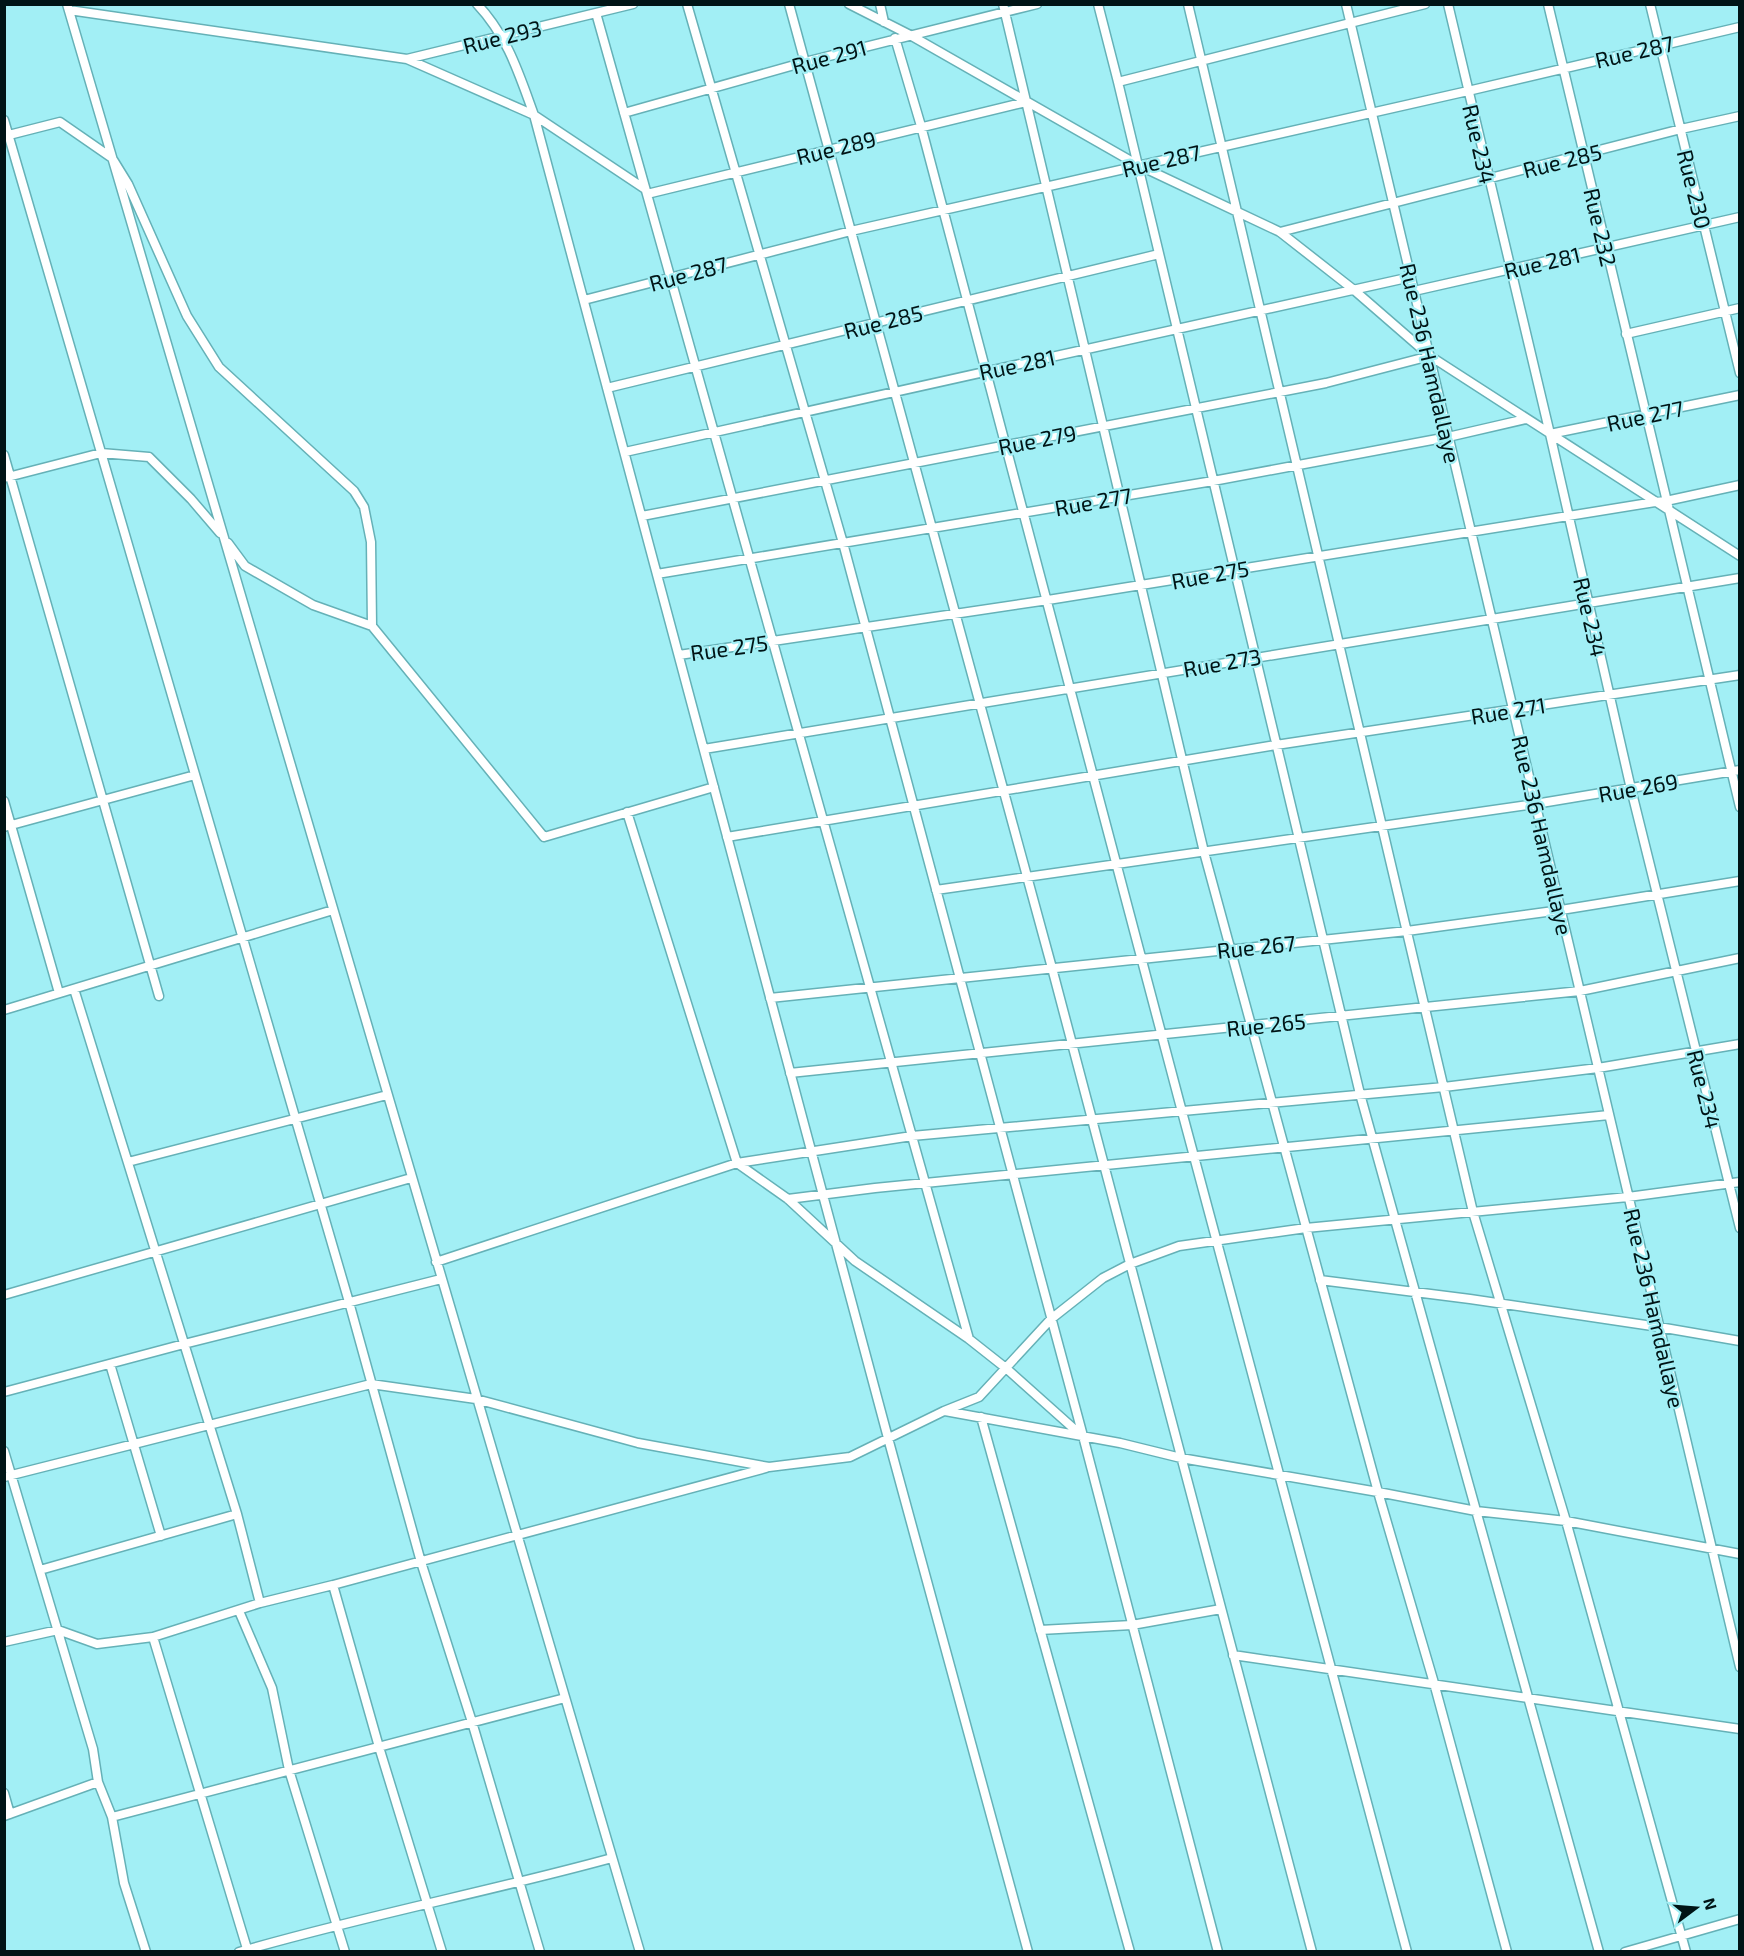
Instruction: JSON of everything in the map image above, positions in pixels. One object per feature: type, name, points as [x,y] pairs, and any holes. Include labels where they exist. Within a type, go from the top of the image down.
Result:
[{"type":"street","points":[[477,4],[510,49],[534,115],[1028,1952]]},
{"type":"street","name":"Rue 293","points":[[407,59],[633,4]]},
{"type":"street","points":[[687,4],[843,543],[1083,1436],[1218,1952]]},
{"type":"street","points":[[789,4],[1052,968],[1312,1952]]},
{"type":"street","points":[[849,4],[910,35],[1138,165],[1280,232],[1354,290],[1430,356],[1740,556]]},
{"type":"street","points":[[880,4],[884,22]]},
{"type":"street","name":"Rue 291","points":[[624,113],[1004,8],[1036,4]]},
{"type":"street","points":[[1098,4],[1360,1094],[1599,1952]]},
{"type":"street","points":[[1188,4],[1473,1212],[1566,1521],[1686,1952]]},
{"type":"street","name":"Rue 236 Hamdallaye","points":[[1346,4],[1740,1666]]},
{"type":"street","points":[[1118,82],[1425,4]]},
{"type":"street","name":"Rue 234","points":[[1448,4],[1631,789],[1740,1228]]},
{"type":"street","name":"Rue 232","points":[[1548,4],[1709,679],[1735,770],[1740,807]]},
{"type":"street","name":"Rue 230","points":[[1650,4],[1740,373]]},
{"type":"street","points":[[640,1952],[68,7],[407,59],[534,115],[646,192]]},
{"type":"street","points":[[1004,8],[1182,761],[1229,949],[1507,1952]]},
{"type":"street","points":[[596,14],[969,1339]]},
{"type":"street","name":"Rue 287","points":[[584,300],[851,231],[1740,27]]},
{"type":"street","points":[[895,38],[921,126],[1048,600],[1277,1474],[1407,1952]]},
{"type":"street","name":"Rue 289","points":[[646,192],[1026,102]]},
{"type":"street","name":"Rue 285","points":[[1280,232],[1681,129],[1740,116]]},
{"type":"street","points":[[4,120],[349,1302],[420,1562],[472,1722],[540,1952]]},
{"type":"street","points":[[7,136],[60,122],[112,158],[129,184],[187,316],[219,366],[354,490],[364,507],[371,542],[372,626]]},
{"type":"street","name":"Rue 281","points":[[1414,291],[1740,217]]},
{"type":"street","name":"Rue 285","points":[[607,388],[1159,254]]},
{"type":"street","name":"Rue 281","points":[[625,453],[714,431],[1411,277]]},
{"type":"street","points":[[1626,334],[1740,308]]},
{"type":"street","name":"Rue 279","points":[[642,516],[1280,392],[1430,356]]},
{"type":"street","name":"Rue 277","points":[[1550,434],[1740,394]]},
{"type":"street","name":"Rue 277","points":[[657,574],[1297,466],[1526,418]]},
{"type":"street","points":[[8,477],[101,453],[148,457],[191,499],[245,566],[313,605],[372,626],[544,837],[714,787]]},
{"type":"street","points":[[4,454],[8,477],[159,996]]},
{"type":"street","name":"Rue 275","points":[[679,654],[1141,586],[1666,501],[1740,485]]},
{"type":"street","name":"Rue 273","points":[[704,749],[1740,578]]},
{"type":"street","name":"Rue 271","points":[[728,837],[1276,745],[1740,675]]},
{"type":"street","name":"Rue 269","points":[[936,891],[1535,804],[1735,770]]},
{"type":"street","points":[[8,826],[195,775]]},
{"type":"street","points":[[4,801],[8,826],[59,993]]},
{"type":"street","points":[[627,812],[737,1163],[788,1199],[855,1261],[969,1339],[1083,1436]]},
{"type":"street","name":"Rue 267","points":[[770,998],[1407,931],[1561,910],[1740,881]]},
{"type":"street","points":[[4,1010],[333,910]]},
{"type":"street","name":"Rue 265","points":[[790,1073],[1580,992],[1740,958]]},
{"type":"street","points":[[74,988],[237,1514],[260,1603]]},
{"type":"street","points":[[436,1262],[737,1163],[912,1136],[1444,1087],[1598,1068],[1740,1044]]},
{"type":"street","points":[[128,1162],[387,1095]]},
{"type":"street","points":[[788,1199],[1012,1174],[1609,1115]]},
{"type":"street","points":[[4,1295],[411,1178]]},
{"type":"street","points":[[4,1642],[58,1630],[97,1644],[153,1636],[260,1603],[518,1536],[769,1467],[850,1457],[944,1411],[979,1397],[1051,1319],[1103,1278],[1130,1264],[1179,1246],[1306,1228],[1628,1197],[1740,1182]]},
{"type":"street","points":[[4,1392],[441,1279]]},
{"type":"street","points":[[1320,1280],[1470,1299],[1740,1341]]},
{"type":"street","points":[[110,1364],[161,1536]]},
{"type":"street","points":[[8,1476],[371,1384],[476,1400],[638,1443],[769,1467]]},
{"type":"street","points":[[944,1411],[1083,1436],[1181,1458],[1378,1491],[1476,1511],[1566,1521],[1740,1554]]},
{"type":"street","points":[[981,1417],[1130,1952]]},
{"type":"street","points":[[4,1451],[8,1476],[40,1569],[93,1749],[98,1782],[112,1817],[124,1883],[146,1952]]},
{"type":"street","points":[[40,1569],[237,1514]]},
{"type":"street","points":[[333,1585],[442,1952]]},
{"type":"street","points":[[1040,1630],[1132,1625],[1221,1609]]},
{"type":"street","points":[[239,1611],[272,1688],[289,1770],[345,1952]]},
{"type":"street","points":[[153,1636],[245,1951],[336,1925],[520,1883],[612,1858]]},
{"type":"street","points":[[1233,1654],[1740,1729]]},
{"type":"street","points":[[112,1817],[565,1698]]},
{"type":"street","points":[[4,1793],[7,1815],[98,1782]]},
{"type":"street","points":[[1625,1952],[1740,1919]]}]
